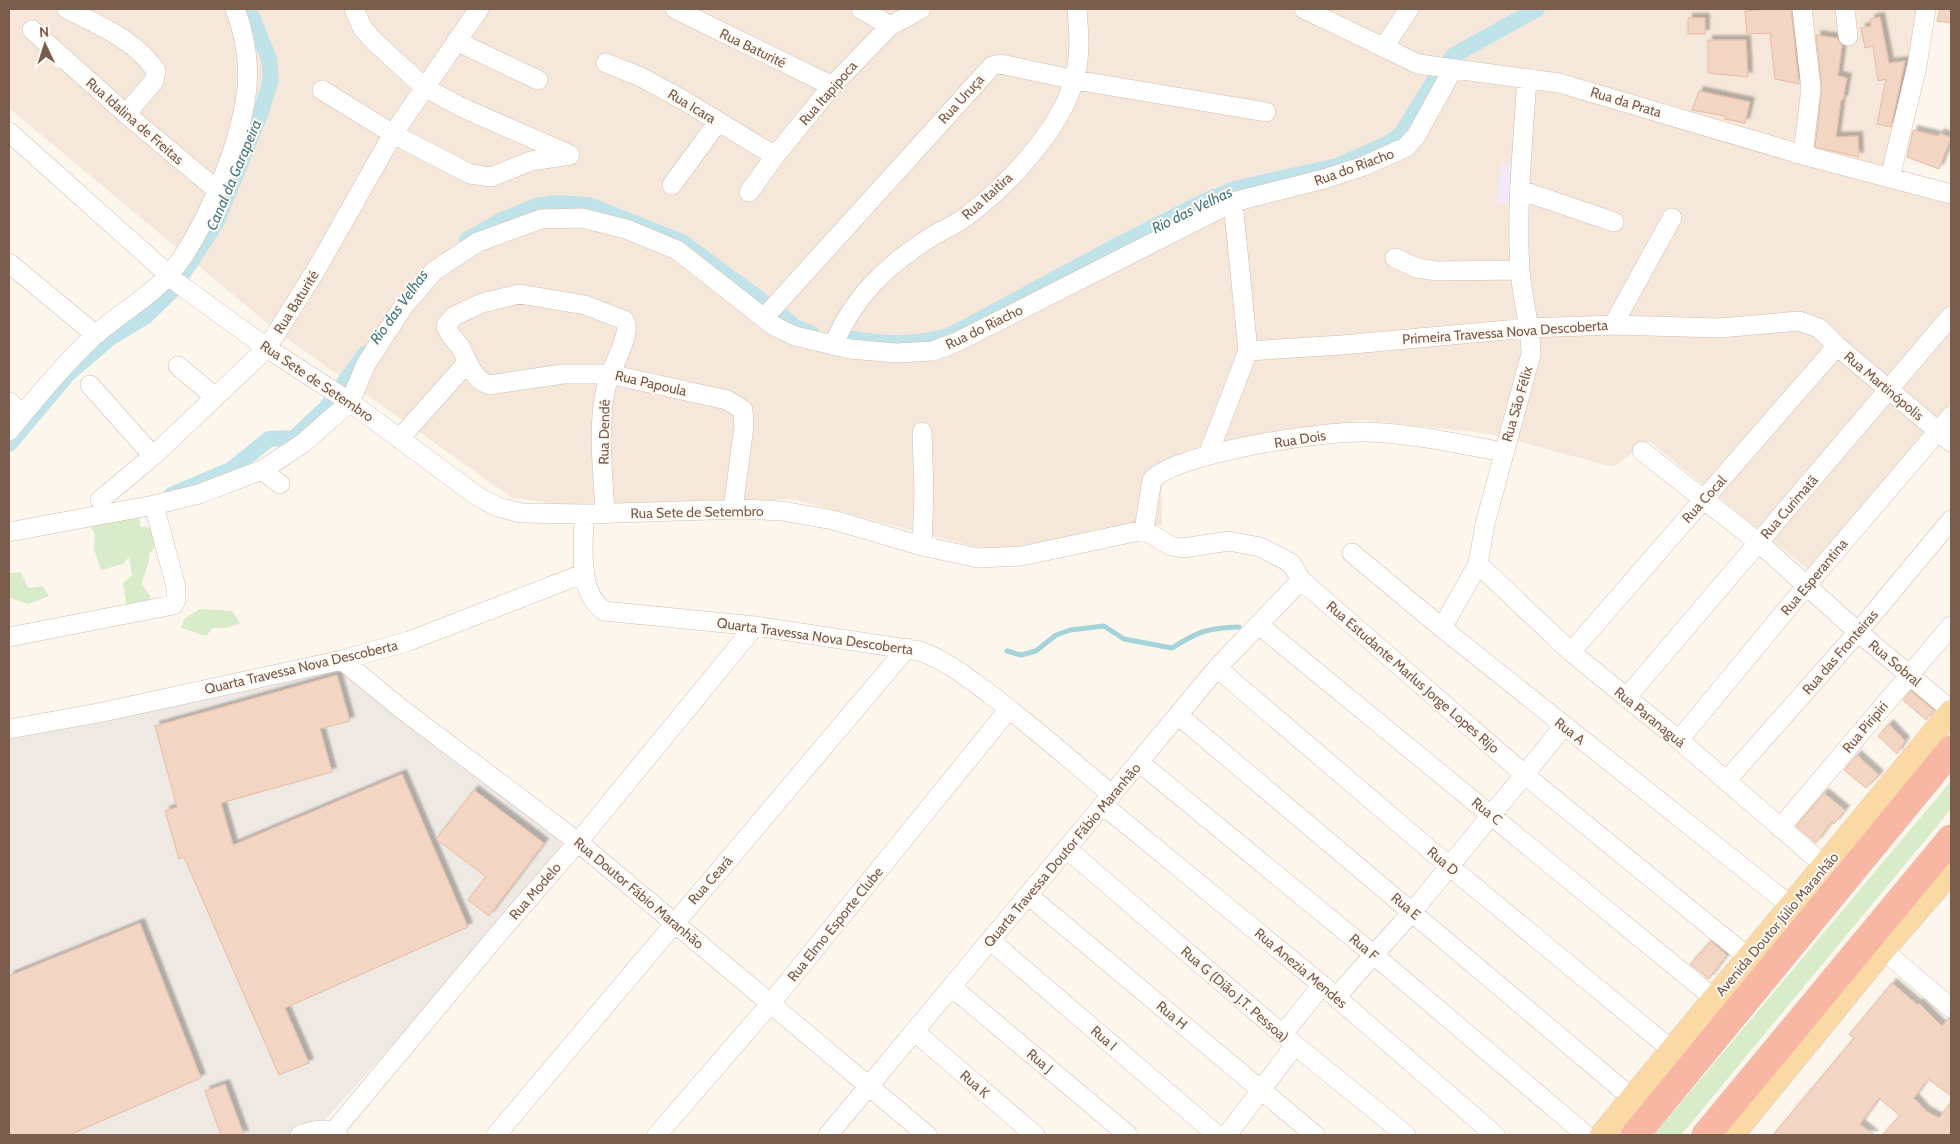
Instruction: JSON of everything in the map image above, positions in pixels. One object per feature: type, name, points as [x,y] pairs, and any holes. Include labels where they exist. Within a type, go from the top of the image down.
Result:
[{"type":"highway","name":"Avenida Doutor Júlio Maranhão","points":[[1636,1135],[1951,750]]},
{"type":"highway","points":[[1706,1135],[1951,839]]},
{"type":"main road","name":"Avenida Doutor Júlio Maranhão","points":[[1602,1135],[1951,711]]},
{"type":"main road","points":[[1732,1135],[1883,950],[1951,871]]},
{"type":"street","points":[[67,9],[111,32],[138,50],[156,70],[154,81],[126,114]]},
{"type":"street","points":[[9,431],[16,408],[96,335],[174,279],[217,190],[245,102],[247,68],[242,26],[235,9]]},
{"type":"street","points":[[322,90],[393,134],[470,174],[491,177],[531,161],[570,155],[461,107],[424,87],[363,30],[354,9]]},
{"type":"street","name":"Rua Baturité","points":[[100,500],[152,456],[267,348],[316,270],[393,134],[479,9]]},
{"type":"street","name":"Rua Baturité","points":[[675,9],[832,86]]},
{"type":"street","points":[[861,9],[890,26]]},
{"type":"street","name":"Rua Itapipoca","points":[[749,192],[774,156],[832,86],[890,26],[921,9]]},
{"type":"street","name":"Rua Itaitira","points":[[836,339],[874,280],[907,252],[966,217],[990,197],[1044,139],[1069,96],[1075,80],[1079,58],[1077,9]]},
{"type":"street","name":"Rua da Prata","points":[[1304,9],[1418,64],[1527,78],[1582,89],[1803,155],[1951,194]]},
{"type":"street","points":[[1384,47],[1409,9]]},
{"type":"street","points":[[1802,9],[1811,88],[1803,155]]},
{"type":"street","points":[[1845,9],[1848,36]]},
{"type":"street","points":[[1890,178],[1917,66],[1926,9]]},
{"type":"street","name":"Rua Idalina de Freitas","points":[[32,30],[126,114],[217,190]]},
{"type":"street","points":[[456,41],[538,80]]},
{"type":"street","name":"Rua Icara","points":[[606,63],[641,77],[774,156]]},
{"type":"street","name":"Rua Uruça","points":[[764,318],[992,66],[1001,64],[1075,80],[1266,112]]},
{"type":"street","name":"Rua do Riacho","points":[[346,400],[366,364],[403,307],[434,271],[478,242],[541,219],[582,218],[626,229],[656,240],[677,250],[774,326],[794,336],[836,339],[896,353],[933,351],[957,342],[1233,202],[1324,179],[1364,166],[1406,147],[1416,136],[1447,68]]},
{"type":"street","name":"Rua São Félix","points":[[1442,628],[1478,564],[1485,524],[1528,371],[1531,340],[1520,270],[1520,190],[1527,78]]},
{"type":"street","points":[[672,185],[718,122]]},
{"type":"street","name":"Rua Sete de Setembro","points":[[9,132],[174,279],[267,348],[346,400],[477,496],[498,507],[521,513],[584,514],[733,509],[782,511],[833,520],[967,557],[1001,558],[1044,552],[1144,530]]},
{"type":"street","points":[[1520,190],[1614,222]]},
{"type":"street","points":[[1208,454],[1248,350],[1233,202]]},
{"type":"street","points":[[1613,324],[1672,218]]},
{"type":"street","points":[[1395,258],[1417,268],[1437,271],[1520,270]]},
{"type":"street","points":[[9,263],[96,335]]},
{"type":"street","name":"Rua Dendê","points":[[467,362],[459,346],[447,330],[447,322],[454,316],[507,296],[540,296],[585,305],[619,318],[627,324],[626,336],[609,374],[604,404],[602,441],[605,514]]},
{"type":"street","name":"Rua Curimatã","points":[[1626,698],[1951,316]]},
{"type":"street","name":"Primeira Travessa Nova Descoberta","points":[[1248,350],[1342,345],[1528,328],[1613,324],[1720,328],[1799,321],[1819,328]]},
{"type":"street","name":"Rua Martinópolis","points":[[1819,328],[1837,346],[1945,436]]},
{"type":"street","name":"Rua Cocal","points":[[1571,652],[1703,499],[1736,464],[1780,409],[1837,346]]},
{"type":"street","points":[[399,439],[467,362]]},
{"type":"street","name":"Rua Papoula","points":[[467,362],[476,376],[489,385],[549,376],[609,374],[727,400],[743,410],[744,426],[733,509]]},
{"type":"street","points":[[178,366],[214,396]]},
{"type":"street","points":[[90,385],[152,456]]},
{"type":"street","points":[[9,532],[154,505],[199,494],[262,470],[302,444],[346,400]]},
{"type":"street","name":"Rua Esperantina","points":[[1679,740],[1806,586],[1945,436],[1951,416]]},
{"type":"street","points":[[922,432],[924,492],[922,546]]},
{"type":"street","name":"Rua Dois","points":[[1144,530],[1152,480],[1164,471],[1208,454],[1296,438],[1364,432],[1426,438],[1504,452]]},
{"type":"street","points":[[1642,451],[1703,499]]},
{"type":"street","points":[[262,470],[280,484]]},
{"type":"street","name":"Rua Sobral","points":[[1703,499],[1758,542],[1858,632],[1910,674],[1951,711]]},
{"type":"street","points":[[9,637],[173,605],[176,600],[176,587],[154,505]]},
{"type":"street","name":"Quarta Travessa Nova Descoberta","points":[[584,514],[584,574],[590,597],[604,611],[755,626],[907,648],[936,657],[1009,709],[1108,800]]},
{"type":"street","name":"Rua das Fronteiras","points":[[1726,781],[1858,632],[1951,520]]},
{"type":"street","points":[[1144,530],[1171,546],[1183,548],[1229,541],[1260,547],[1291,563],[1301,580]]},
{"type":"street","name":"Rua A","points":[[1352,553],[1564,726],[1792,906]]},
{"type":"street","name":"Rua Paranaguá","points":[[1478,564],[1571,652],[1679,740],[1825,866]]},
{"type":"street","name":"Quarta Travessa Nova Descoberta","points":[[9,729],[98,713],[342,660],[409,641],[584,574]]},
{"type":"street","name":"Quarta Travessa Doutor Fábio Maranhão","points":[[828,1135],[953,988],[1216,668],[1301,580]]},
{"type":"street","name":"Rua Estudante Marlus Jorge Lopes Rijo","points":[[1301,580],[1525,774],[1749,958]]},
{"type":"street","name":"Rua C","points":[[1259,625],[1715,999]]},
{"type":"street","name":"Rua Modelo","points":[[336,1133],[505,926],[578,842],[755,626]]},
{"type":"street","name":"Rua Piripiri","points":[[1780,828],[1951,626]]},
{"type":"street","name":"Rua Ceará","points":[[496,1135],[907,648]]},
{"type":"street","name":"Rua Doutor Fábio Maranhão","points":[[342,660],[399,707],[578,842],[771,1002],[927,1135]]},
{"type":"street","name":"Rua D","points":[[1216,668],[1449,866],[1672,1050]]},
{"type":"street","name":"Rua Elmo Esporte Clube","points":[[657,1135],[771,1002],[1009,709]]},
{"type":"street","name":"Rua E","points":[[1178,715],[1413,911],[1632,1098]]},
{"type":"street","points":[[1228,1135],[1262,1088],[1289,1040],[1329,991],[1374,955],[1413,911],[1564,726]]},
{"type":"street","name":"Rua F","points":[[1139,762],[1374,955],[1586,1135]]},
{"type":"street","name":"Rua Anezia Mendes","points":[[1108,800],[1495,1135]]},
{"type":"street","name":"Rua G (Dião J.T. Pessoa)","points":[[1067,849],[1289,1040],[1406,1135]]},
{"type":"street","name":"Rua H","points":[[1028,895],[1262,1088],[1315,1135]]},
{"type":"street","name":"Rua I","points":[[991,941],[1218,1135]]},
{"type":"street","points":[[1883,950],[1951,1008]]},
{"type":"street","name":"Rua J","points":[[953,988],[1128,1135]]},
{"type":"street","name":"Rua K","points":[[915,1032],[1034,1135]]},
{"type":"street","points":[[300,1135],[322,1129],[336,1133]]},
{"type":"shaded area","points":[[9,9],[1931,9],[1894,172],[1951,188],[1951,403],[1829,549],[1820,579],[1649,441],[1613,467],[1491,434],[1362,420],[1161,460],[1162,525],[1006,555],[792,499],[594,510],[511,497],[279,333],[9,108]]},
{"type":"shaded area","points":[[1501,163],[1523,165],[1517,204],[1497,203]]},
{"type":"shaded area","points":[[344,665],[574,843],[316,1130],[321,1135],[9,1135],[9,731]]},
{"type":"green space","points":[[138,509],[141,527],[155,528],[159,542],[149,554],[149,562],[142,584],[151,597],[144,606],[127,608],[123,583],[132,575],[129,557],[123,564],[101,570],[94,549],[95,534],[91,527],[64,525]]},
{"type":"green space","points":[[21,572],[28,588],[43,586],[49,596],[29,604],[9,598],[9,573]]},
{"type":"green space","points":[[200,609],[232,611],[240,623],[227,628],[213,628],[206,636],[181,628],[184,619]]},
{"type":"green space","points":[[1951,781],[1951,809],[1681,1135],[1654,1135]]},
{"type":"building","points":[[1791,9],[1799,84],[1775,79],[1770,33],[1747,34],[1745,11]]},
{"type":"building","points":[[1940,9],[1951,9],[1951,23],[1937,21]]},
{"type":"building","points":[[1880,17],[1889,63],[1905,61],[1891,127],[1877,124],[1886,79],[1878,81],[1873,46],[1865,48],[1861,28],[1871,26],[1870,19]]},
{"type":"building","points":[[1688,18],[1705,18],[1705,34],[1688,34]]},
{"type":"building","points":[[1816,35],[1837,38],[1842,45],[1838,76],[1847,78],[1843,100],[1841,100],[1836,137],[1858,136],[1859,157],[1815,147],[1822,89]]},
{"type":"building","points":[[1708,40],[1746,40],[1748,77],[1708,73]]},
{"type":"building","points":[[1699,91],[1750,102],[1745,123],[1725,119],[1725,116],[1692,110]]},
{"type":"building","points":[[1913,130],[1938,136],[1940,133],[1951,138],[1939,169],[1907,157]]},
{"type":"building","points":[[337,675],[350,721],[320,729],[332,772],[221,803],[233,845],[402,774],[468,927],[285,1008],[309,1063],[279,1075],[184,857],[179,859],[165,811],[177,807],[155,726]]},
{"type":"building","points":[[1911,691],[1934,710],[1926,720],[1903,700]]},
{"type":"building","points":[[1889,724],[1905,741],[1897,754],[1878,736]]},
{"type":"building","points":[[1857,755],[1879,775],[1866,788],[1844,770]]},
{"type":"building","points":[[474,790],[544,843],[489,916],[468,900],[486,877],[436,839]]},
{"type":"building","points":[[1824,793],[1845,810],[1834,824],[1832,821],[1816,843],[1796,826]]},
{"type":"building","points":[[140,923],[201,1078],[69,1135],[9,1135],[9,976]]},
{"type":"building","points":[[1711,941],[1727,955],[1709,979],[1690,964]]},
{"type":"building","points":[[1892,983],[1918,1005],[1919,1003],[1942,1026],[1948,1019],[1951,1019],[1951,1096],[1928,1079],[1914,1098],[1926,1111],[1939,1118],[1951,1102],[1951,1135],[1882,1135],[1900,1116],[1879,1098],[1860,1124],[1874,1135],[1773,1135],[1854,1038],[1849,1035]]},
{"type":"building","points":[[225,1084],[244,1135],[221,1135],[205,1091]]},
{"type":"waterway","name":"Canal da Garapeira","points":[[9,444],[68,374],[110,338],[145,317],[171,292],[216,223],[261,112],[271,79],[269,59],[249,9]]},
{"type":"waterway","name":"Rio das Velhas","points":[[840,337],[907,343],[949,336],[1118,245],[1203,202],[1238,188],[1337,166],[1391,142],[1401,134],[1434,81],[1454,55],[1537,9]]},
{"type":"waterway","name":"Rio das Velhas","points":[[467,240],[500,221],[536,206],[557,203],[588,205],[682,242],[762,301]]},
{"type":"waterway","name":"Rio das Velhas","points":[[783,317],[795,327],[812,334]]},
{"type":"waterway","name":"Rio das Velhas","points":[[171,495],[232,469],[269,439],[294,438],[326,408],[365,354]]},
{"type":"waterway","points":[[1007,651],[1021,655],[1036,651],[1056,635],[1070,630],[1104,626],[1124,639],[1172,648],[1204,632],[1219,628],[1239,627]]}]
